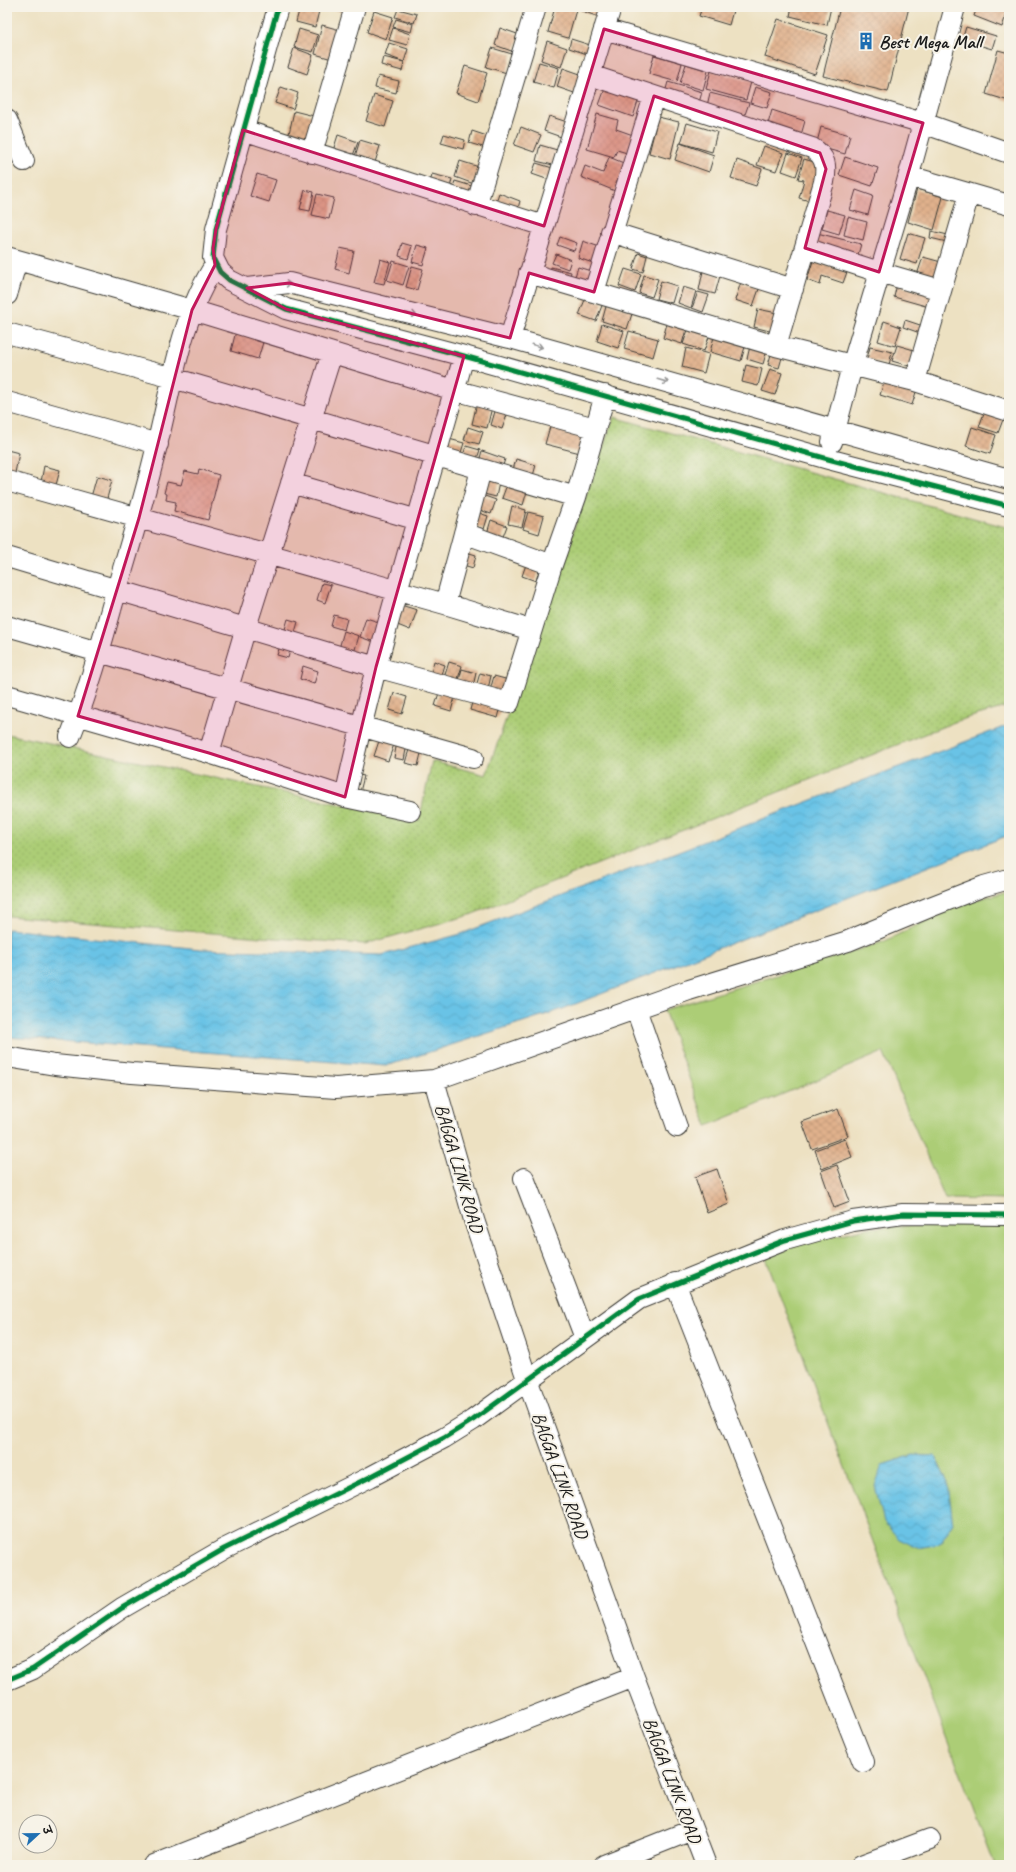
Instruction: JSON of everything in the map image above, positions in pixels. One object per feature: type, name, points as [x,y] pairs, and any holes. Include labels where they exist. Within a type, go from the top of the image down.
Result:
[{"type":"street","points":[[278,7],[216,229],[213,248],[215,265],[229,280],[286,309],[605,395],[828,460],[1009,506]]},
{"type":"street","points":[[312,153],[355,7]]},
{"type":"street","points":[[476,206],[536,7]]},
{"type":"street","points":[[510,338],[611,7]]},
{"type":"street","points":[[828,460],[852,366],[908,176],[955,7]]},
{"type":"street","points":[[604,29],[923,123],[1009,153]]},
{"type":"street","points":[[590,75],[812,148],[820,153],[826,170],[819,202],[776,346]]},
{"type":"street","points":[[594,292],[611,232],[654,96]]},
{"type":"street","points":[[8,125],[24,161]]},
{"type":"street","points":[[243,130],[476,206],[544,226]]},
{"type":"street","points":[[908,176],[1009,205]]},
{"type":"street","points":[[915,382],[969,194]]},
{"type":"street","points":[[611,232],[792,289]]},
{"type":"street","points":[[805,248],[941,290]]},
{"type":"street","points":[[7,295],[12,258],[192,310],[454,390],[595,428]]},
{"type":"street","points":[[70,737],[99,652],[139,518],[173,378],[192,310],[200,290],[215,265]]},
{"type":"street","points":[[529,273],[776,346],[915,382],[1009,411]]},
{"type":"street","points":[[247,288],[289,283],[510,338],[1009,479]]},
{"type":"street","points":[[7,333],[173,378],[310,420],[576,497]]},
{"type":"street","points":[[208,753],[268,554],[332,353]]},
{"type":"street","points":[[345,797],[376,667],[437,457],[464,356]]},
{"type":"street","points":[[7,557],[376,667],[509,703],[552,565],[576,497],[605,395]]},
{"type":"street","points":[[7,402],[158,444]]},
{"type":"street","points":[[445,604],[481,470]]},
{"type":"street","points":[[7,481],[445,604],[531,630]]},
{"type":"street","points":[[291,483],[418,520]]},
{"type":"street","points":[[464,533],[552,565]]},
{"type":"street","points":[[7,626],[473,758]]},
{"type":"street","points":[[7,695],[208,753],[345,797],[410,811]]},
{"type":"street","points":[[7,1057],[55,1065],[132,1073],[336,1088],[434,1080],[689,990],[848,941],[930,907],[1009,879]]},
{"type":"street","points":[[636,1009],[678,1127]]},
{"type":"street","name":"BAGGA LINK ROAD","points":[[434,1080],[474,1220],[527,1380],[634,1677],[706,1865]]},
{"type":"street","points":[[524,1178],[585,1338]]},
{"type":"street","points":[[7,1680],[33,1668],[122,1608],[224,1549],[370,1477],[444,1438],[473,1420],[639,1298],[784,1240],[853,1221],[903,1214],[1009,1215]]},
{"type":"street","points":[[675,1283],[863,1762]]},
{"type":"street","points":[[154,1865],[634,1677]]},
{"type":"street","points":[[604,1865],[692,1830]]},
{"type":"street","points":[[861,1865],[930,1839]]},
{"type":"highlighted area","points":[[604,29],[923,123],[879,272],[805,248],[826,169],[820,153],[654,96],[594,292],[529,273],[510,338],[289,283],[247,288],[286,309],[464,356],[376,667],[345,797],[209,753],[78,716],[139,518],[192,310],[215,265],[213,248],[216,229],[243,130],[544,226]]},
{"type":"green space","points":[[614,417],[1009,528],[1009,706],[957,721],[470,915],[365,944],[260,937],[7,916],[7,734],[419,821],[432,761],[486,775]]},
{"type":"green space","points":[[1009,891],[1009,1200],[945,1199],[883,1052],[707,1126],[664,1010],[883,942],[960,904]]},
{"type":"green space","points":[[969,1222],[1009,1222],[1009,1865],[995,1865],[764,1253],[867,1228]]},
{"type":"water","points":[[1009,725],[1009,835],[560,1010],[386,1066],[7,1037],[7,929],[200,949],[382,955],[461,934]]},
{"type":"water","points":[[913,1455],[935,1456],[948,1483],[953,1524],[940,1544],[918,1548],[899,1539],[884,1522],[875,1486],[882,1465]]},
{"type":"building","points":[[300,7],[320,7],[315,27],[296,22]]},
{"type":"building","points":[[327,7],[347,7],[345,13]]},
{"type":"building","points":[[555,7],[566,7],[576,10],[568,38],[548,32]]},
{"type":"building","points":[[580,7],[602,8],[599,17],[579,10]]},
{"type":"building","points":[[702,7],[734,7],[729,25],[699,16]]},
{"type":"building","points":[[792,7],[831,7],[827,25],[790,16]]},
{"type":"building","name":"Best Mega Mall","points":[[840,7],[909,7],[888,92],[823,76]]},
{"type":"building","points":[[977,7],[1009,7],[1002,27],[974,16]]},
{"type":"building","points":[[398,9],[417,14],[414,23],[395,17]]},
{"type":"building","points":[[374,11],[393,17],[386,39],[367,32]]},
{"type":"building","points":[[396,19],[413,24],[411,32],[393,27]]},
{"type":"building","points":[[778,19],[828,35],[815,74],[765,57]]},
{"type":"building","points":[[322,25],[340,30],[332,59],[315,54]]},
{"type":"building","points":[[966,27],[996,36],[992,49],[962,40]]},
{"type":"building","points":[[393,28],[410,34],[407,45],[389,40]]},
{"type":"building","points":[[500,28],[520,35],[514,52],[495,45]]},
{"type":"building","points":[[299,29],[318,35],[313,52],[294,47]]},
{"type":"building","points":[[571,39],[590,45],[587,54],[569,48]]},
{"type":"building","points":[[547,41],[567,48],[561,67],[541,60]]},
{"type":"building","points":[[389,43],[408,49],[404,62],[385,55]]},
{"type":"building","points":[[294,48],[313,55],[307,74],[288,67]]},
{"type":"building","points":[[492,48],[512,54],[507,73],[486,67]]},
{"type":"building","points":[[998,50],[1009,53],[1009,101],[986,94]]},
{"type":"building","points":[[654,55],[682,63],[677,82],[649,74]]},
{"type":"building","points":[[383,57],[404,62],[402,71],[381,65]]},
{"type":"building","points":[[539,62],[559,68],[554,88],[533,82]]},
{"type":"building","points":[[686,64],[708,71],[703,90],[680,83]]},
{"type":"building","points":[[465,66],[487,73],[478,101],[456,93]]},
{"type":"building","points":[[563,68],[583,75],[577,94],[557,87]]},
{"type":"building","points":[[711,71],[751,82],[746,100],[706,89]]},
{"type":"building","points":[[378,76],[399,81],[396,93],[375,88]]},
{"type":"building","points":[[668,82],[702,92],[698,106],[664,96]]},
{"type":"building","points":[[606,86],[639,98],[633,117],[599,105]]},
{"type":"building","points":[[281,87],[298,93],[293,109],[275,103]]},
{"type":"building","points":[[755,87],[772,92],[767,108],[750,103]]},
{"type":"building","points":[[710,93],[749,103],[743,120],[706,110]]},
{"type":"building","points":[[374,95],[393,101],[385,127],[366,121]]},
{"type":"building","points":[[772,110],[805,121],[799,142],[766,131]]},
{"type":"building","points":[[294,111],[314,116],[308,143],[288,138]]},
{"type":"building","points":[[597,114],[618,120],[616,129],[633,135],[627,153],[617,150],[614,157],[587,149]]},
{"type":"building","points":[[549,116],[570,123],[564,138],[544,131]]},
{"type":"building","points":[[658,117],[679,122],[670,159],[649,153]]},
{"type":"building","points":[[687,123],[717,132],[712,152],[681,143]]},
{"type":"building","points":[[521,127],[541,135],[534,152],[514,145]]},
{"type":"building","points":[[821,127],[850,135],[845,154],[816,146]]},
{"type":"building","points":[[472,131],[490,137],[486,148],[469,143]]},
{"type":"building","points":[[444,134],[465,140],[463,149],[441,143]]},
{"type":"building","points":[[338,135],[358,142],[351,161],[332,154]]},
{"type":"building","points":[[360,140],[380,146],[373,169],[353,163]]},
{"type":"building","points":[[680,143],[714,155],[709,172],[675,160]]},
{"type":"building","points":[[540,145],[557,150],[553,165],[536,161]]},
{"type":"building","points":[[764,146],[783,153],[776,171],[757,165]]},
{"type":"building","points":[[788,153],[802,158],[796,176],[782,171]]},
{"type":"building","points":[[609,157],[626,164],[615,191],[581,177],[585,166],[603,173]]},
{"type":"building","points":[[845,157],[878,168],[872,186],[839,175]]},
{"type":"building","points":[[804,159],[824,165],[813,202],[799,198],[804,180],[798,179]]},
{"type":"building","points":[[737,160],[762,169],[756,186],[731,178]]},
{"type":"building","points":[[460,161],[479,167],[474,184],[455,177]]},
{"type":"building","points":[[536,163],[556,169],[552,181],[532,174]]},
{"type":"building","points":[[257,174],[276,180],[269,202],[250,196]]},
{"type":"building","points":[[432,174],[452,179],[449,192],[429,187]]},
{"type":"building","points":[[455,181],[475,187],[472,199],[451,193]]},
{"type":"building","points":[[917,189],[943,197],[934,230],[908,222]]},
{"type":"building","points":[[305,190],[314,192],[310,211],[300,209]]},
{"type":"building","points":[[856,190],[873,196],[868,215],[850,210]]},
{"type":"building","points":[[499,193],[520,201],[517,212],[495,205]]},
{"type":"building","points":[[317,194],[334,198],[329,219],[312,215]]},
{"type":"building","points":[[827,210],[845,215],[839,234],[822,229]]},
{"type":"building","points":[[848,217],[867,222],[863,240],[844,235]]},
{"type":"building","points":[[931,231],[948,235],[947,242],[930,238]]},
{"type":"building","points":[[817,233],[861,244],[857,258],[813,247]]},
{"type":"building","points":[[908,233],[925,238],[917,264],[900,259]]},
{"type":"building","points":[[560,237],[577,243],[574,251],[557,245]]},
{"type":"building","points":[[583,241],[602,248],[596,264],[578,258]]},
{"type":"building","points":[[402,243],[412,246],[408,259],[399,256]]},
{"type":"building","points":[[417,245],[428,248],[423,265],[412,262]]},
{"type":"building","points":[[340,248],[354,251],[349,273],[335,269]]},
{"type":"building","points":[[638,253],[647,256],[643,272],[633,269]]},
{"type":"building","points":[[556,254],[571,260],[568,269],[552,263]]},
{"type":"building","points":[[923,257],[941,262],[936,281],[917,275]]},
{"type":"building","points":[[380,259],[390,262],[384,284],[374,282]]},
{"type":"building","points":[[393,261],[409,266],[403,285],[387,280]]},
{"type":"building","points":[[813,261],[847,272],[843,283],[822,276],[820,285],[807,280]]},
{"type":"building","points":[[412,266],[423,269],[417,290],[406,287]]},
{"type":"building","points":[[551,267],[571,272],[569,281],[549,277]]},
{"type":"building","points":[[578,267],[594,272],[589,288],[573,283]]},
{"type":"building","points":[[625,269],[641,274],[635,292],[619,286]]},
{"type":"building","points":[[703,271],[720,276],[715,294],[699,290]]},
{"type":"building","points":[[644,275],[658,279],[652,297],[639,293]]},
{"type":"building","points":[[661,281],[677,286],[672,303],[656,299]]},
{"type":"building","points":[[741,282],[759,289],[753,306],[735,300]]},
{"type":"building","points":[[897,284],[933,294],[929,307],[894,297]]},
{"type":"building","points":[[683,287],[696,291],[691,308],[678,303]]},
{"type":"building","points":[[698,292],[709,295],[703,312],[692,308]]},
{"type":"building","points":[[586,297],[603,303],[596,321],[579,315]]},
{"type":"building","points":[[607,303],[633,311],[627,329],[602,321]]},
{"type":"building","points":[[758,309],[777,313],[773,332],[754,327]]},
{"type":"building","points":[[668,320],[687,326],[682,344],[663,338]]},
{"type":"building","points":[[905,320],[923,326],[920,333],[903,327]]},
{"type":"building","points":[[884,321],[901,327],[895,346],[878,341]]},
{"type":"building","points":[[602,324],[624,331],[618,348],[597,341]]},
{"type":"building","points":[[689,327],[710,334],[704,351],[683,344]]},
{"type":"building","points":[[236,331],[264,339],[258,359],[231,351]]},
{"type":"building","points":[[629,331],[658,339],[653,357],[624,349]]},
{"type":"building","points":[[715,333],[746,343],[741,361],[710,352]]},
{"type":"building","points":[[751,342],[768,347],[763,364],[747,359]]},
{"type":"building","points":[[897,345],[914,350],[909,366],[892,361]]},
{"type":"building","points":[[870,347],[892,352],[889,365],[867,359]]},
{"type":"building","points":[[686,348],[709,354],[704,373],[682,367]]},
{"type":"building","points":[[772,351],[783,354],[779,368],[768,365]]},
{"type":"building","points":[[746,365],[762,369],[758,386],[742,382]]},
{"type":"building","points":[[770,369],[782,373],[775,395],[762,391]]},
{"type":"building","points":[[884,382],[916,392],[912,405],[880,395]]},
{"type":"building","points":[[477,403],[492,407],[487,428],[472,424]]},
{"type":"building","points":[[496,408],[508,412],[502,429],[491,425]]},
{"type":"building","points":[[985,410],[1004,417],[998,433],[979,427]]},
{"type":"building","points":[[551,423],[585,431],[580,453],[545,444]]},
{"type":"building","points":[[468,427],[483,432],[479,444],[464,440]]},
{"type":"building","points":[[972,427],[996,435],[990,454],[966,446]]},
{"type":"building","points":[[449,439],[464,443],[458,462],[443,458]]},
{"type":"building","points":[[466,446],[480,450],[474,467],[461,463]]},
{"type":"building","points":[[7,450],[19,453],[15,473],[7,471]]},
{"type":"building","points":[[482,451],[505,459],[500,475],[477,468]]},
{"type":"building","points":[[516,459],[536,465],[531,483],[511,477]]},
{"type":"building","points":[[44,466],[60,470],[56,485],[41,482]]},
{"type":"building","points":[[199,469],[219,475],[208,520],[174,511],[176,502],[166,500],[167,494],[164,493],[167,482],[181,485],[185,471],[198,474]]},
{"type":"building","points":[[485,474],[500,478],[496,497],[480,493]]},
{"type":"building","points":[[97,476],[112,480],[106,502],[91,497]]},
{"type":"building","points":[[508,482],[528,488],[523,505],[502,498]]},
{"type":"building","points":[[482,495],[496,500],[491,514],[477,509]]},
{"type":"building","points":[[512,506],[526,510],[522,527],[508,524]]},
{"type":"building","points":[[476,512],[488,516],[484,529],[472,525]]},
{"type":"building","points":[[528,512],[544,516],[539,534],[523,529]]},
{"type":"building","points":[[491,520],[507,526],[501,542],[486,537]]},
{"type":"building","points":[[463,551],[476,555],[473,568],[460,564]]},
{"type":"building","points":[[528,559],[541,564],[536,581],[522,576]]},
{"type":"building","points":[[322,583],[331,585],[325,603],[317,600]]},
{"type":"building","points":[[401,605],[417,610],[410,630],[395,624]]},
{"type":"building","points":[[334,615],[347,619],[344,630],[331,626]]},
{"type":"building","points":[[366,618],[382,623],[377,643],[360,637]]},
{"type":"building","points":[[288,619],[298,622],[293,639],[283,636]]},
{"type":"building","points":[[344,631],[359,636],[353,656],[338,652]]},
{"type":"building","points":[[282,640],[292,643],[288,658],[277,655]]},
{"type":"building","points":[[434,661],[445,665],[440,681],[430,678]]},
{"type":"building","points":[[449,662],[462,666],[456,685],[443,681]]},
{"type":"building","points":[[303,666],[318,671],[314,684],[300,679]]},
{"type":"building","points":[[462,669],[476,673],[472,691],[457,687]]},
{"type":"building","points":[[480,673],[491,676],[487,693],[475,690]]},
{"type":"building","points":[[494,676],[509,680],[503,698],[489,694]]},
{"type":"building","points":[[441,686],[457,690],[451,711],[435,706]]},
{"type":"building","points":[[394,693],[407,697],[402,714],[389,710]]},
{"type":"building","points":[[474,695],[502,703],[498,718],[470,710]]},
{"type":"building","points":[[381,735],[396,739],[388,761],[374,756]]},
{"type":"building","points":[[397,742],[407,744],[404,760],[394,758]]},
{"type":"building","points":[[410,746],[422,749],[418,766],[405,763]]},
{"type":"building","points":[[350,773],[364,776],[359,796]]},
{"type":"building","points":[[838,1109],[848,1136],[812,1149],[802,1122]]},
{"type":"building","points":[[845,1139],[852,1157],[822,1169],[815,1150]]},
{"type":"building","points":[[837,1165],[850,1202],[834,1208],[821,1171]]},
{"type":"building","points":[[717,1169],[729,1204],[707,1213],[695,1177]]},
{"type":"building","points":[[651,1858],[653,1865],[634,1865]]},
{"type":"cycle path","points":[[278,7],[216,229],[213,258],[220,272],[229,280],[286,309],[464,356],[828,459],[1009,506]]},
{"type":"cycle path","points":[[7,1680],[33,1669],[122,1608],[224,1549],[370,1477],[444,1438],[473,1420],[639,1299],[785,1240],[853,1221],[903,1214],[1009,1215]]},
{"type":"place","name":"Best Mega Mall","points":[[866,41]]}]
